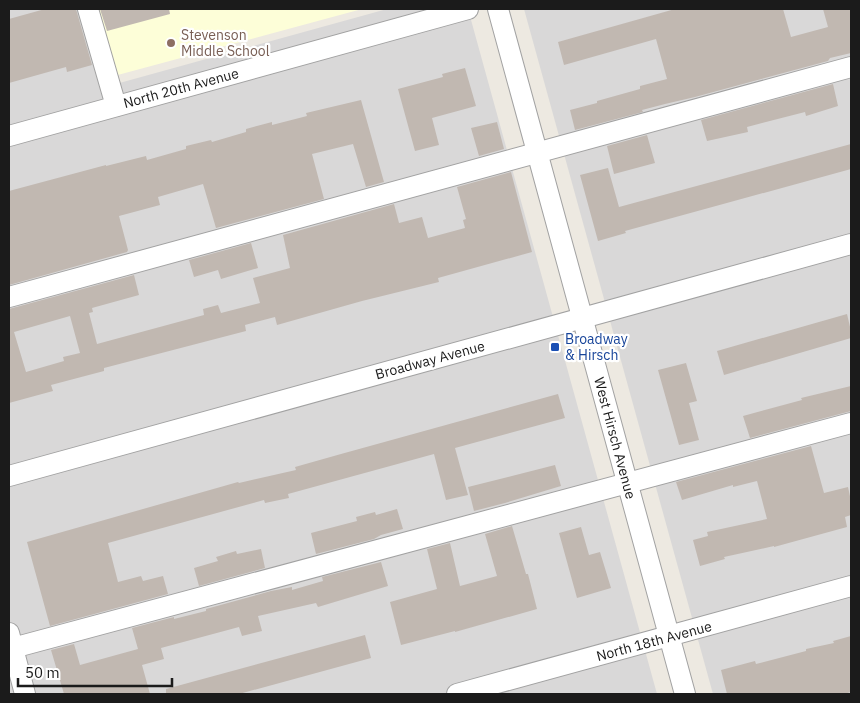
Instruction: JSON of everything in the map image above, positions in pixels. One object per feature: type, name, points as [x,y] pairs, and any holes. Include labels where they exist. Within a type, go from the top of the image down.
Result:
[{"type":"street","points":[[88,9],[116,106]]},
{"type":"street","name":"North 20th Avenue","points":[[9,136],[468,9]]},
{"type":"street","name":"West Hirsch Avenue","points":[[498,9],[685,694]]},
{"type":"street","points":[[9,297],[851,67]]},
{"type":"street","name":"Broadway Avenue","points":[[9,476],[851,244]]},
{"type":"street","points":[[25,694],[10,643],[628,484],[851,423]]},
{"type":"street","name":"North 18th Avenue","points":[[457,694],[851,586]]},
{"type":"shaded area","points":[[9,9],[83,9],[105,87],[387,9],[468,9],[657,694],[9,694]]},
{"type":"shaded area","name":"Stevenson Middle School","points":[[96,9],[362,9],[114,76]]},
{"type":"shaded area","points":[[524,9],[851,9],[851,694],[713,694]]},
{"type":"building","points":[[45,9],[76,9],[92,65],[67,72],[66,67],[9,83],[9,19]]},
{"type":"building","points":[[100,9],[169,9],[170,14],[107,31]]},
{"type":"building","points":[[675,9],[783,9],[791,37],[828,27],[823,9],[851,9],[851,53],[830,58],[828,61],[642,110],[643,112],[575,130],[570,110],[640,89],[640,86],[667,79],[656,39],[564,65],[558,42]]},
{"type":"building","points":[[465,68],[476,106],[432,118],[439,145],[415,151],[398,89],[443,77],[442,74]]},
{"type":"building","points":[[833,84],[838,106],[806,116],[805,112],[747,127],[748,132],[707,141],[701,120]]},
{"type":"building","points":[[361,100],[384,182],[366,187],[353,144],[312,154],[324,199],[216,228],[203,184],[158,197],[160,205],[119,216],[127,252],[9,285],[9,191],[146,156],[147,160],[186,149],[186,146],[211,140],[212,142],[246,132],[246,129],[272,122],[272,125],[307,116],[306,113]]},
{"type":"building","points":[[497,122],[504,149],[479,156],[471,128]]},
{"type":"building","points":[[647,135],[655,163],[614,174],[607,146]]},
{"type":"building","points":[[851,144],[851,169],[625,231],[626,233],[598,241],[580,175],[608,168],[619,207]]},
{"type":"building","points":[[511,172],[532,252],[438,278],[439,282],[277,325],[275,317],[245,325],[246,331],[104,368],[104,371],[51,385],[53,391],[9,403],[9,309],[134,275],[139,295],[92,308],[93,312],[89,313],[97,344],[204,315],[203,309],[218,305],[221,313],[260,303],[253,278],[290,268],[283,235],[394,204],[399,223],[422,217],[428,238],[465,228],[463,220],[466,219],[457,187]],"holes":[[[70,316],[80,353],[63,357],[64,361],[26,372],[14,332]]]},
{"type":"building","points":[[251,243],[258,268],[221,279],[218,270],[194,277],[189,260]]},
{"type":"building","points":[[847,314],[851,338],[724,375],[717,351]]},
{"type":"building","points":[[686,363],[697,401],[689,403],[699,440],[679,445],[658,370]]},
{"type":"building","points":[[851,386],[851,411],[750,438],[743,416],[802,400],[801,398]]},
{"type":"building","points":[[558,394],[565,418],[455,448],[468,495],[446,500],[434,454],[288,494],[289,498],[265,503],[264,500],[108,543],[118,582],[141,576],[143,581],[163,576],[168,594],[50,626],[27,542],[238,482],[296,470],[295,467]]},
{"type":"building","points":[[811,446],[824,493],[848,487],[851,515],[845,517],[847,527],[774,547],[724,557],[725,559],[700,566],[693,540],[708,536],[707,532],[767,519],[757,481],[733,487],[733,485],[682,500],[676,482]]},
{"type":"building","points":[[555,465],[561,486],[474,511],[468,487]]},
{"type":"building","points":[[397,509],[403,529],[374,539],[316,554],[311,533],[357,521],[356,517],[375,512],[376,515]]},
{"type":"building","points":[[512,526],[537,609],[401,645],[390,602],[437,589],[427,549],[450,543],[460,586],[497,576],[485,534]]},
{"type":"building","points":[[581,527],[589,555],[600,552],[611,588],[577,598],[559,533]]},
{"type":"building","points":[[261,549],[265,568],[199,586],[194,568],[218,561],[216,557],[236,551],[237,554]]},
{"type":"building","points":[[381,562],[388,586],[318,607],[316,603],[258,616],[262,631],[242,636],[239,627],[161,648],[164,659],[142,665],[150,694],[64,694],[51,650],[74,644],[80,665],[138,649],[132,628],[206,611],[206,609],[271,591],[292,587],[292,590],[323,581],[322,577]]},
{"type":"building","points":[[365,635],[371,658],[239,694],[166,694],[166,689]]},
{"type":"building","points":[[851,636],[851,692],[844,694],[727,694],[721,670],[755,661],[756,664],[806,651],[806,649],[834,643],[833,641]]},
{"type":"place","name":"Stevenson Middle School","points":[[171,43]]},
{"type":"place","name":"Broadway & Hirsch","points":[[555,347]]}]
